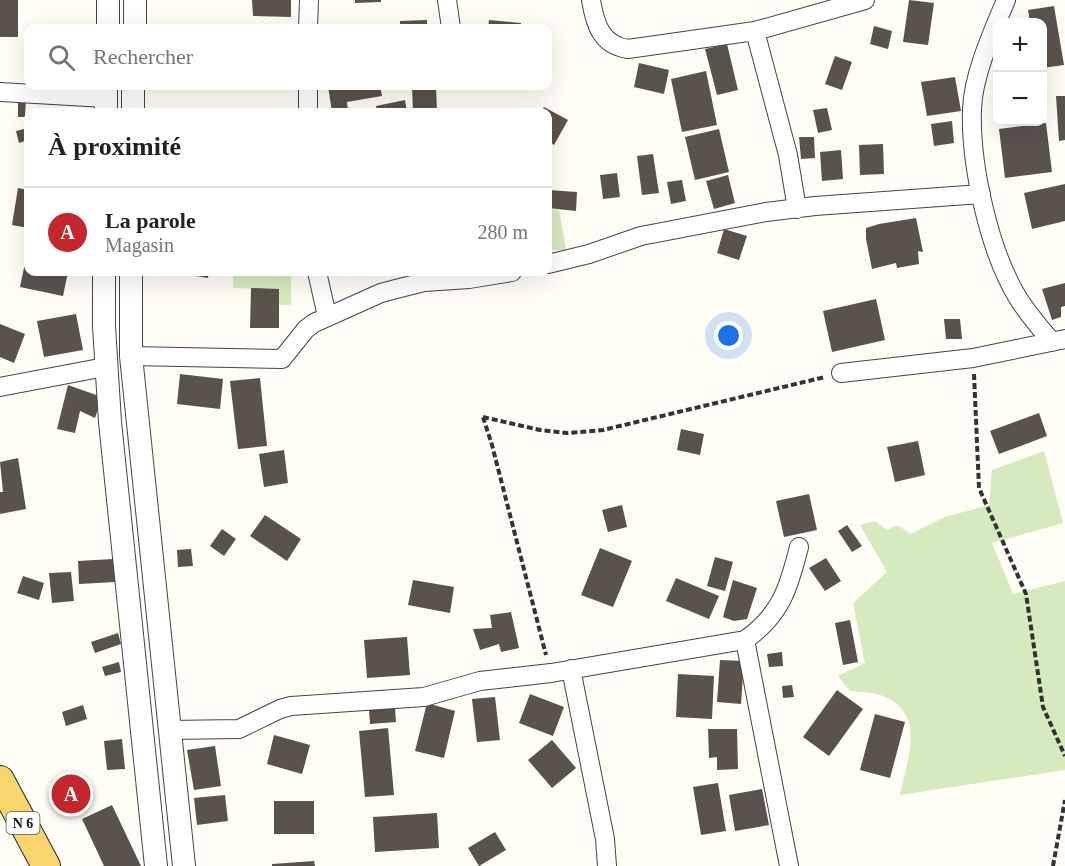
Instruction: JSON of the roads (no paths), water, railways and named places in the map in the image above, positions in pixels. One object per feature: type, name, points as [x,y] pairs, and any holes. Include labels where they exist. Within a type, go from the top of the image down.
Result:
[{"type":"main road","name":"N 6","points":[[0,780],[46,866]]},
{"type":"street","points":[[108,0],[108,24]]},
{"type":"street","points":[[135,0],[135,24]]},
{"type":"street","points":[[308,24],[309,0]]},
{"type":"street","points":[[447,0],[450,24]]},
{"type":"street","points":[[591,0],[598,29],[610,44],[628,49],[755,31],[866,0]]},
{"type":"street","points":[[1006,0],[986,50],[972,108],[974,149],[981,194],[1006,272],[1018,297],[1058,340]]},
{"type":"street","points":[[755,31],[786,143],[797,208]]},
{"type":"street","points":[[133,90],[133,108]]},
{"type":"street","points":[[308,90],[308,108]]},
{"type":"street","points":[[0,92],[106,99]]},
{"type":"street","points":[[552,263],[589,254],[641,236],[766,212],[981,194]]},
{"type":"street","points":[[104,276],[105,367],[156,866]]},
{"type":"street","points":[[132,276],[131,356],[184,866]]},
{"type":"street","points":[[317,276],[327,316]]},
{"type":"street","points":[[131,356],[279,360],[285,358],[306,329],[327,316],[381,293],[424,282],[488,276]]},
{"type":"street","points":[[841,373],[974,358],[1058,340]]},
{"type":"street","points":[[0,387],[105,367]]},
{"type":"street","points":[[169,730],[239,729],[291,706],[414,698],[480,681],[551,674],[745,640],[769,621],[783,597],[799,547]]},
{"type":"street","points":[[745,640],[789,866]]},
{"type":"street","points":[[571,669],[605,839],[607,866]]},
{"type":"place","name":"La parole","points":[[71,794]]}]
